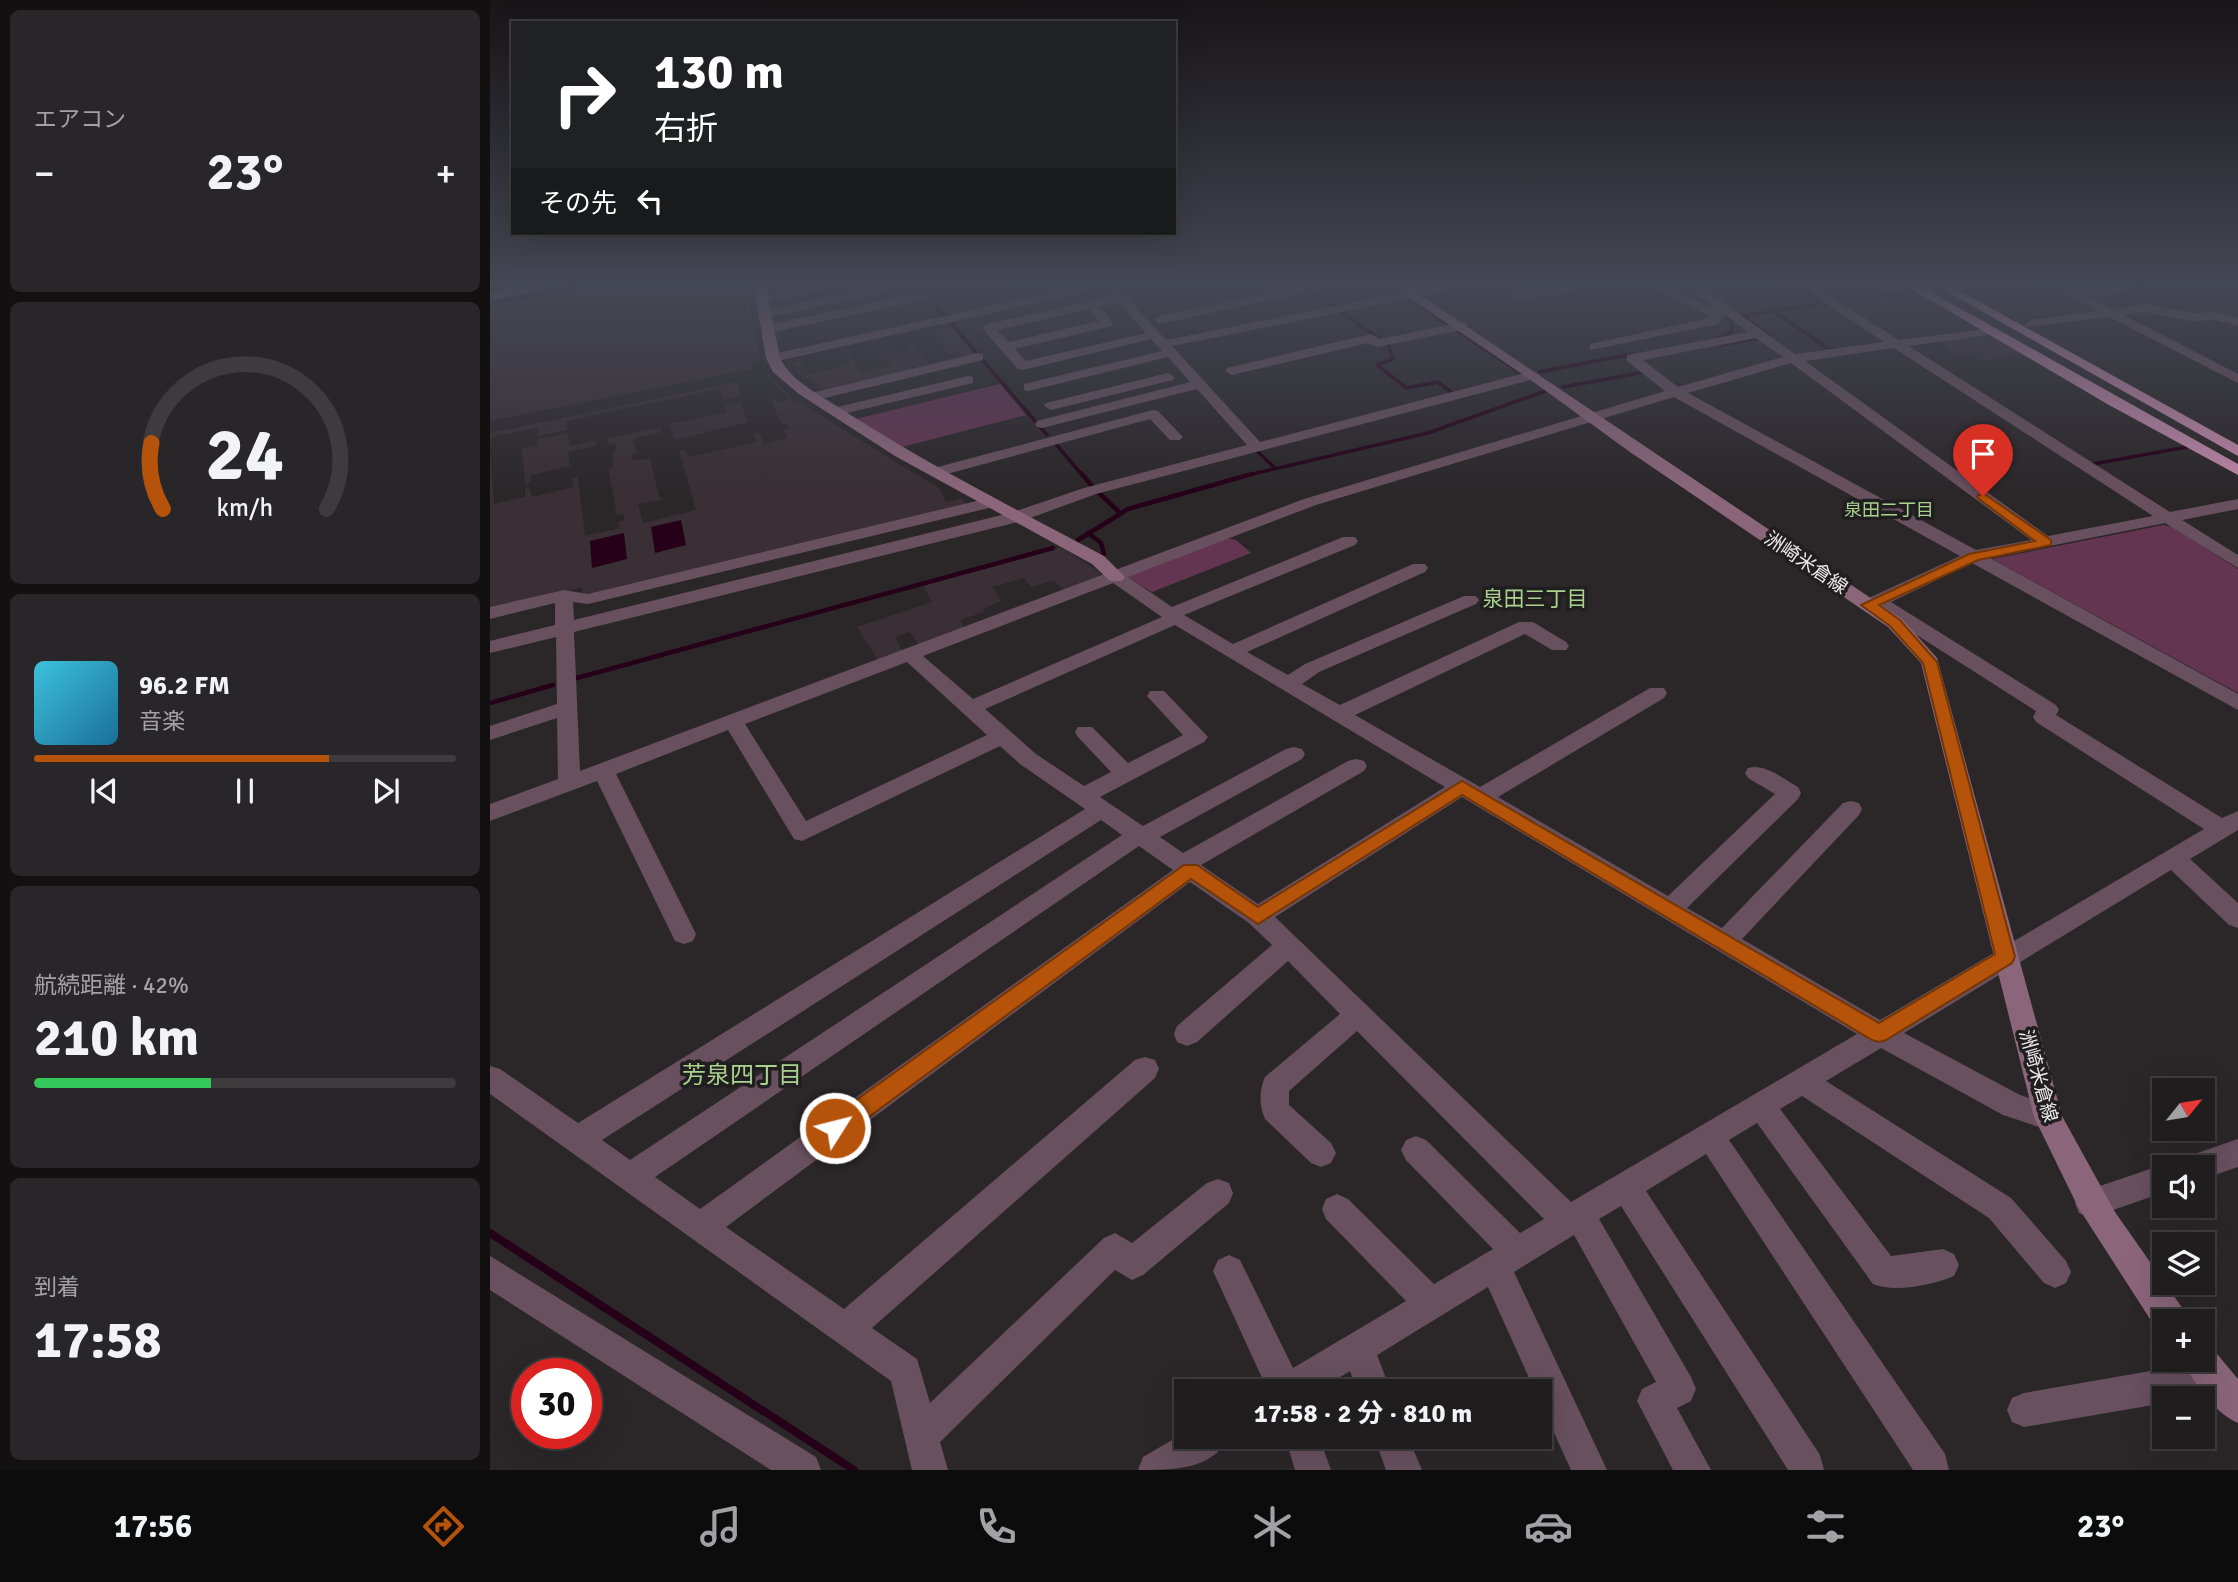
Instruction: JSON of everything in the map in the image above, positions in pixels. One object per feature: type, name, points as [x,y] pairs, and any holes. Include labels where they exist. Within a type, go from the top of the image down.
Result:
[{"type":"highway","points":[[2033,356],[2238,470]]},
{"type":"highway","points":[[2053,356],[2238,461]]},
{"type":"highway","points":[[2068,356],[2238,451]]},
{"type":"highway","points":[[2083,356],[2238,443]]},
{"type":"highway","points":[[2083,356],[2089,359]]},
{"type":"highway","points":[[2059,359],[2070,371],[2172,433]]},
{"type":"main road","points":[[773,356],[778,369],[811,397],[834,412],[989,503],[1098,560],[1115,577]]},
{"type":"main road","name":"洲崎米倉線","points":[[1501,356],[1592,416],[1635,449],[1873,603],[1930,662],[2048,1117],[2090,1203],[2163,1309]]},
{"type":"main road","points":[[2210,1372],[2238,1406]]},
{"type":"street","points":[[1014,356],[1023,366],[1087,356]]},
{"type":"street","points":[[1029,387],[1126,356]]},
{"type":"street","points":[[1174,356],[1191,379],[1257,447]]},
{"type":"street","points":[[1232,371],[1297,356]]},
{"type":"street","points":[[1646,356],[1632,358],[1676,392],[2238,703]]},
{"type":"street","points":[[1793,356],[2046,543]]},
{"type":"street","points":[[490,813],[1310,502],[1592,416],[1796,358],[1815,356]]},
{"type":"street","points":[[1914,356],[2238,563]]},
{"type":"street","points":[[2193,356],[2238,379]]},
{"type":"street","points":[[811,397],[978,357]]},
{"type":"street","points":[[490,647],[1016,517],[1090,491],[1533,375]]},
{"type":"street","points":[[1051,406],[1191,379]]},
{"type":"street","points":[[1042,424],[1191,379]]},
{"type":"street","points":[[834,412],[968,380]]},
{"type":"street","points":[[936,472],[1153,414],[1175,437]]},
{"type":"street","points":[[490,612],[564,595],[588,599],[989,503]]},
{"type":"street","points":[[1873,603],[1974,556],[2238,504]]},
{"type":"street","points":[[970,708],[1173,616],[1349,541]]},
{"type":"street","points":[[1233,651],[1419,568]]},
{"type":"street","points":[[1115,577],[1173,616],[1879,1033],[2013,1106],[2048,1117]]},
{"type":"street","points":[[564,595],[569,783]]},
{"type":"street","points":[[1288,684],[1312,668],[1470,600]]},
{"type":"street","points":[[1306,1379],[2230,824],[2043,716],[2049,710],[1873,603]]},
{"type":"street","points":[[1339,714],[1526,626],[1559,646]]},
{"type":"street","points":[[909,654],[1028,759],[1258,916],[1357,1014],[1573,1218],[1679,1389],[1654,1401],[1693,1470]]},
{"type":"street","points":[[1258,916],[1471,792],[1657,693]]},
{"type":"street","points":[[578,1139],[1093,802],[1126,774],[1197,737],[1157,696]]},
{"type":"street","points":[[490,733],[566,708]]},
{"type":"street","points":[[733,721],[802,833],[1002,736]]},
{"type":"street","points":[[1086,732],[1126,774]]},
{"type":"street","points":[[632,1176],[1141,835],[1294,754]]},
{"type":"street","points":[[702,1226],[1186,867],[1356,766]]},
{"type":"street","points":[[603,770],[684,934]]},
{"type":"street","points":[[1670,909],[1790,793],[1756,773]]},
{"type":"street","points":[[1724,942],[1851,809]]},
{"type":"street","points":[[2173,858],[2238,918]]},
{"type":"street","points":[[1187,1034],[1288,946]]},
{"type":"street","points":[[1321,1153],[1275,1110],[1275,1086],[1357,1014]]},
{"type":"street","points":[[846,1329],[1145,1069]]},
{"type":"street","points":[[490,1078],[905,1371],[930,1470]]},
{"type":"street","points":[[1801,1080],[2000,1208],[2055,1272]]},
{"type":"street","points":[[1760,1105],[1884,1273],[1943,1265]]},
{"type":"street","points":[[1710,1136],[1932,1467]]},
{"type":"street","points":[[1416,1150],[1506,1259],[1589,1470]]},
{"type":"street","points":[[2215,1161],[2238,1153]]},
{"type":"street","points":[[2090,1203],[2152,1182]]},
{"type":"street","points":[[1626,1186],[1807,1468]]},
{"type":"street","points":[[921,1436],[1115,1249],[1132,1264],[1218,1193]]},
{"type":"street","points":[[1337,1209],[1431,1304]]},
{"type":"street","points":[[1229,1271],[1280,1379]]},
{"type":"street","points":[[490,1272],[803,1470]]},
{"type":"street","points":[[1358,1348],[1370,1379]]},
{"type":"street","points":[[2024,1410],[2190,1372]]},
{"type":"street","points":[[1156,1470],[1191,1449]]},
{"type":"street","points":[[1306,1449],[1313,1470]]},
{"type":"street","points":[[1396,1449],[1404,1470]]},
{"type":"shaded area","points":[[490,356],[759,356],[760,360],[751,362],[753,369],[490,421]]},
{"type":"shaded area","points":[[825,356],[828,356],[803,361],[804,364],[798,367],[802,375],[851,363],[846,356],[852,356],[861,373],[892,364],[889,359],[882,361],[878,356],[922,356],[930,365],[961,356],[976,356],[825,392],[811,379],[803,378],[793,363]]},
{"type":"shaded area","points":[[1974,356],[2014,356],[1983,361]]},
{"type":"shaded area","points":[[769,375],[794,403],[802,404],[940,489],[946,502],[962,498],[966,504],[591,594],[582,593],[582,587],[490,610],[490,449],[494,504],[525,497],[525,488],[529,487],[532,497],[573,487],[572,478],[578,477],[585,536],[619,528],[618,522],[625,520],[623,514],[617,515],[608,468],[613,467],[613,452],[617,451],[615,443],[609,444],[608,438],[660,428],[662,432],[635,438],[633,441],[638,453],[632,454],[633,460],[650,459],[659,496],[663,500],[638,504],[643,523],[696,510],[679,451],[685,449],[688,457],[757,442],[754,434],[759,433],[764,444],[787,438],[784,430],[789,429],[787,423],[781,424],[771,399],[776,398],[777,402],[789,399],[768,376],[737,382],[742,396],[724,400],[719,389],[566,421],[567,430],[539,436],[537,428],[492,437],[490,446],[490,433]]},
{"type":"shaded area","points":[[1000,384],[1026,415],[902,447],[856,419]]},
{"type":"shaded area","points":[[740,402],[748,422],[674,440],[669,424],[727,412],[725,406]]},
{"type":"shaded area","points":[[568,433],[570,446],[595,440],[596,446],[568,452],[570,466],[531,475],[531,483],[525,484],[522,448],[537,445],[537,439]]},
{"type":"shaded area","points":[[681,520],[686,545],[655,553],[651,527]]},
{"type":"shaded area","points":[[2163,525],[2173,527],[2238,569],[2238,693],[1992,559]]},
{"type":"shaded area","points":[[624,533],[627,559],[592,568],[590,541]]},
{"type":"shaded area","points":[[1227,538],[1236,540],[1251,553],[1152,592],[1126,576]]},
{"type":"shaded area","points":[[1061,547],[1101,573],[1098,577],[1064,591],[1054,580],[1031,587],[1024,578],[993,587],[1001,601],[983,609],[984,612],[960,620],[965,629],[919,645],[910,632],[895,637],[902,651],[878,660],[857,627],[932,602],[923,585]]},
{"type":"waterway","points":[[979,356],[1047,435]]},
{"type":"waterway","points":[[1392,356],[1393,359],[1377,365],[1407,388],[1438,382],[1451,392]]},
{"type":"waterway","points":[[1495,356],[1524,375]]},
{"type":"waterway","points":[[1539,372],[1626,356]]},
{"type":"waterway","points":[[1563,387],[1646,372]]},
{"type":"waterway","points":[[1249,475],[1428,433],[1548,390]]},
{"type":"waterway","points":[[1054,442],[1083,476]]},
{"type":"waterway","points":[[2093,464],[2187,447]]},
{"type":"waterway","points":[[1256,450],[1275,468]]},
{"type":"waterway","points":[[1082,474],[1093,487]]},
{"type":"waterway","points":[[1089,533],[1128,509],[1249,475]]},
{"type":"waterway","points":[[1244,476],[1249,475]]},
{"type":"waterway","points":[[1098,492],[1120,513]]},
{"type":"waterway","points":[[1078,540],[1089,533]]},
{"type":"waterway","points":[[1089,533],[1101,543],[1104,554],[1101,556]]},
{"type":"waterway","points":[[577,678],[1053,548]]},
{"type":"waterway","points":[[490,703],[553,685]]},
{"type":"waterway","points":[[490,1233],[854,1470]]},
{"type":"district","name":"泉田二丁目","points":[[1889,510]]},
{"type":"district","name":"泉田三丁目","points":[[1535,599]]},
{"type":"district","name":"芳泉四丁目","points":[[742,1075]]},
{"type":"route","points":[[835,1128],[1191,870],[1258,916],[1462,787],[1879,1033],[2006,957],[1930,662],[1895,623],[1868,605],[1974,556],[2046,543],[1983,496]]}]
